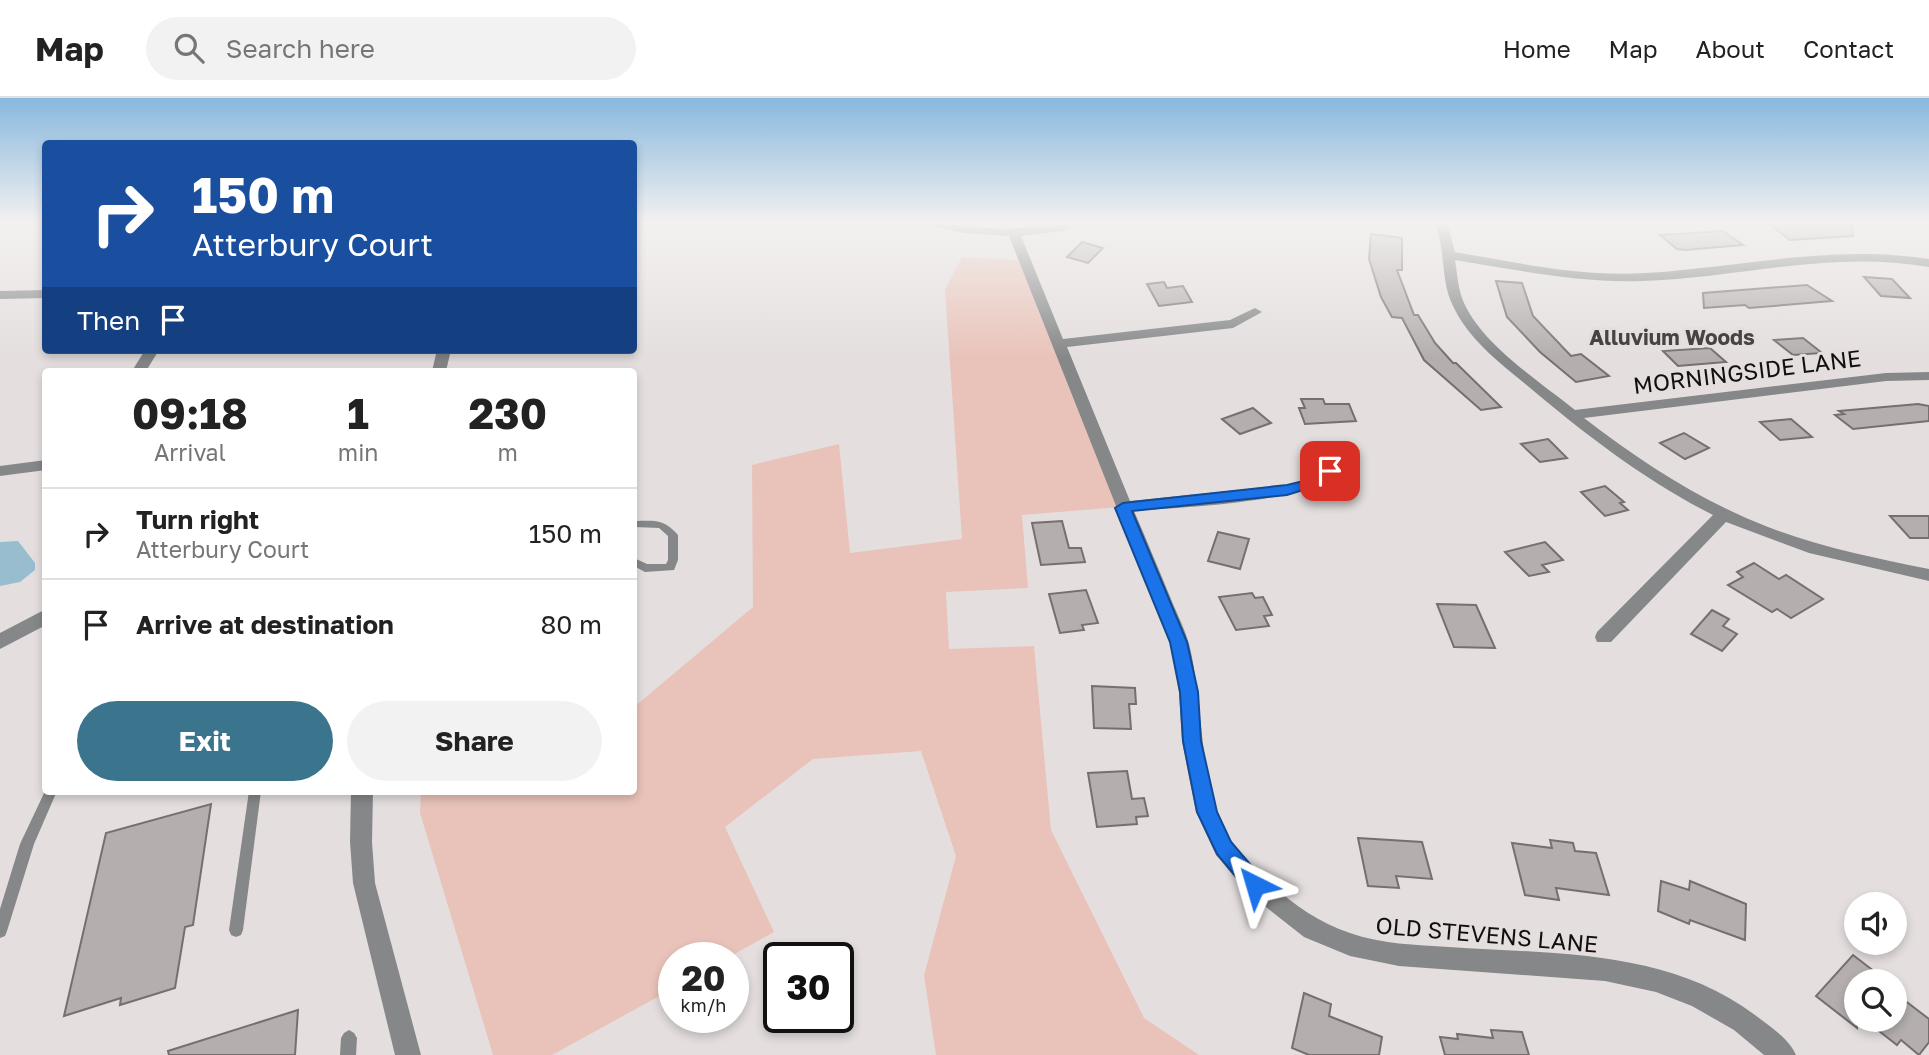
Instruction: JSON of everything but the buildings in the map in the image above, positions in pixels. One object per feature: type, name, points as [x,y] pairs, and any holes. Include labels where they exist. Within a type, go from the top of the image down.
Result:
[{"type":"street","name":"OLD STEVENS LANE","points":[[1027,268],[1179,642],[1189,692],[1192,741],[1207,812],[1224,848],[1255,885],[1312,929],[1350,945],[1399,956],[1605,969],[1636,974],[1685,988],[1765,1037],[1783,1055]]},
{"type":"street","points":[[1449,268],[1458,305],[1514,367],[1601,441],[1647,472],[1724,514],[1797,544],[1929,575]]},
{"type":"street","points":[[1528,268],[1617,278],[1747,268]]},
{"type":"street","points":[[0,295],[42,294]]},
{"type":"street","points":[[1057,344],[1233,324],[1255,312]]},
{"type":"street","name":"MORNINGSIDE LANE","points":[[1571,415],[1886,377],[1929,376]]},
{"type":"street","points":[[0,471],[42,466]]},
{"type":"street","points":[[1123,508],[1287,490],[1313,483],[1324,478],[1330,471]]},
{"type":"street","points":[[1604,637],[1724,514]]},
{"type":"street","points":[[0,642],[42,618]]},
{"type":"street","points":[[362,795],[364,883],[408,1055]]},
{"type":"lane","points":[[637,524],[662,525],[673,535],[673,560],[670,567],[645,568],[637,564]]},
{"type":"lane","points":[[0,931],[27,844],[49,795]]},
{"type":"lane","points":[[236,930],[254,795]]},
{"type":"lane","points":[[348,1055],[349,1038]]},
{"type":"shaded area","points":[[957,268],[1023,268],[1121,507],[1022,515],[1028,588],[946,592],[949,649],[1034,646],[1051,830],[1144,1018],[1199,1055],[936,1055],[924,975],[956,856],[921,751],[813,759],[725,827],[774,932],[749,946],[749,942],[658,942],[658,997],[552,1055],[493,1055],[420,813],[421,795],[637,795],[637,704],[753,607],[752,465],[839,444],[850,553],[962,539],[945,290]]},
{"type":"water","points":[[18,541],[35,563],[35,570],[20,582],[0,586],[0,542]]},
{"type":"district","name":"Alluvium Woods","points":[[1672,337]]},
{"type":"route","points":[[1255,885],[1224,848],[1207,812],[1192,741],[1189,692],[1179,642],[1123,508],[1287,490],[1313,483],[1324,478],[1330,471]]}]
